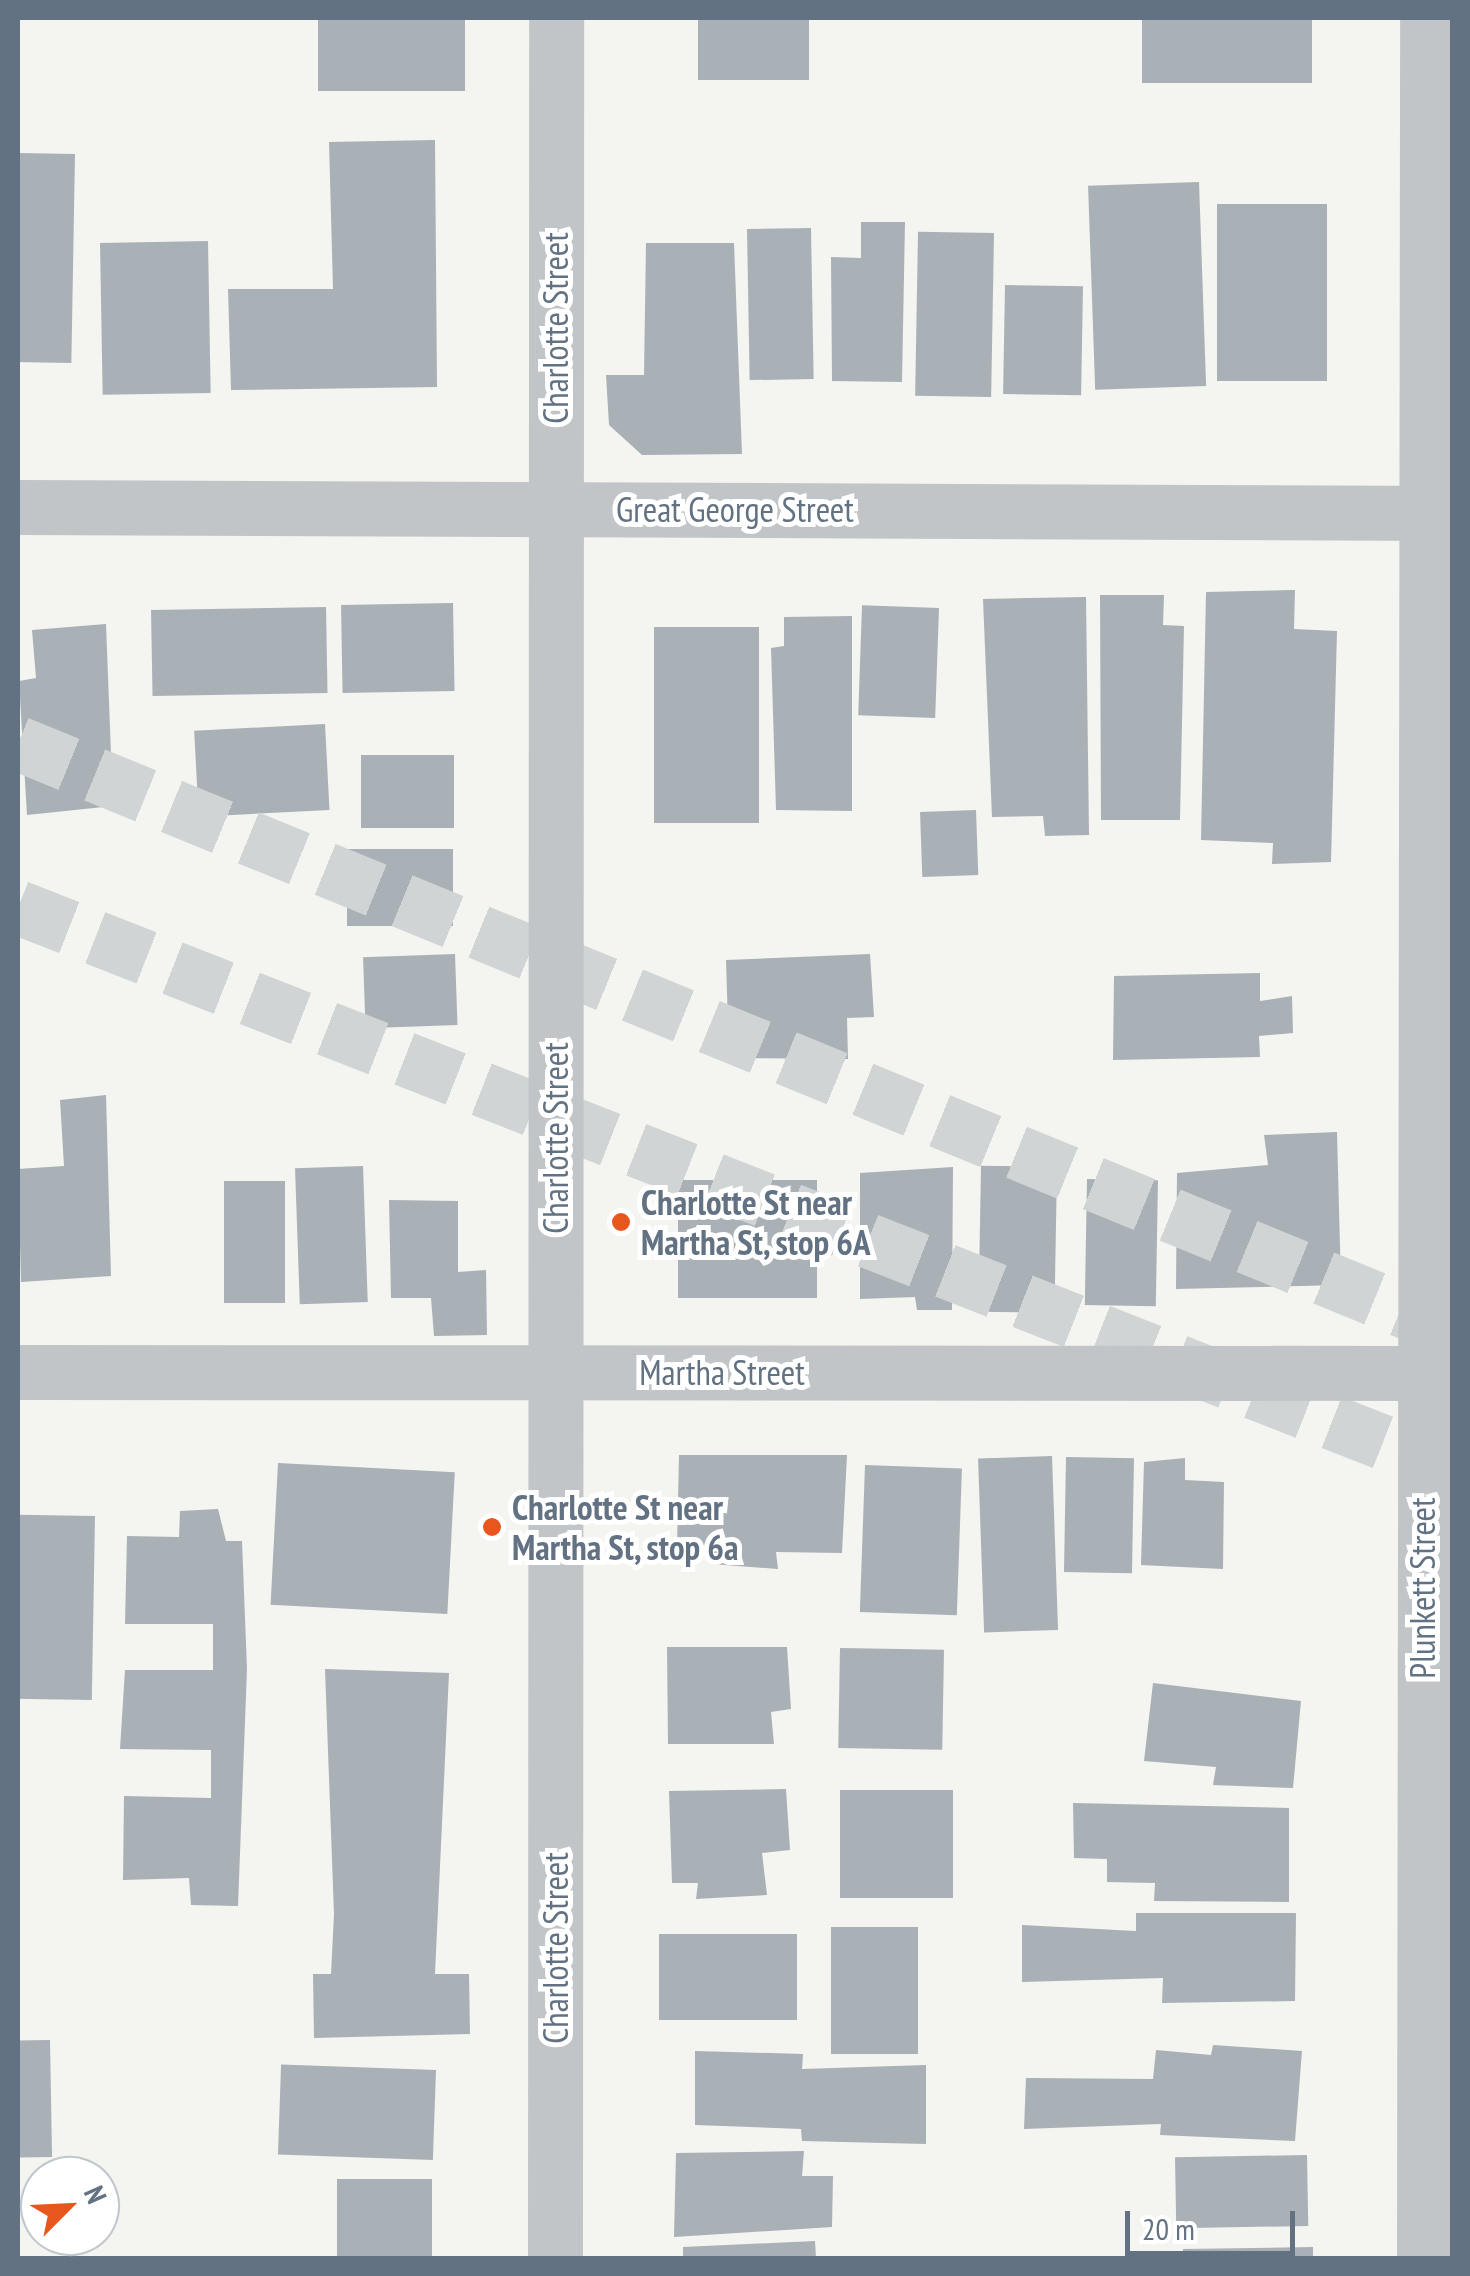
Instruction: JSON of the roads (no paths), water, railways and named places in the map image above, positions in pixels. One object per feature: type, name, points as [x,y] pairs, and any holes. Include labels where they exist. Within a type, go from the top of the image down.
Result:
[{"type":"street","name":"Charlotte Street","points":[[555,2258],[556,18]]},
{"type":"street","name":"Plunkett Street","points":[[1424,2258],[1420,1542],[1440,512],[1428,18]]},
{"type":"street","name":"Great George Street","points":[[18,508],[1440,512]]},
{"type":"street","name":"Martha Street","points":[[18,1372],[1426,1373]]},
{"type":"tunnel","points":[[18,743],[1452,1330]]},
{"type":"tunnel","points":[[18,907],[1452,1469]]},
{"type":"place","name":"Charlotte St near Martha St, stop 6A","points":[[621,1222]]},
{"type":"place","name":"Charlotte St near Martha St, stop 6a","points":[[492,1527]]}]
